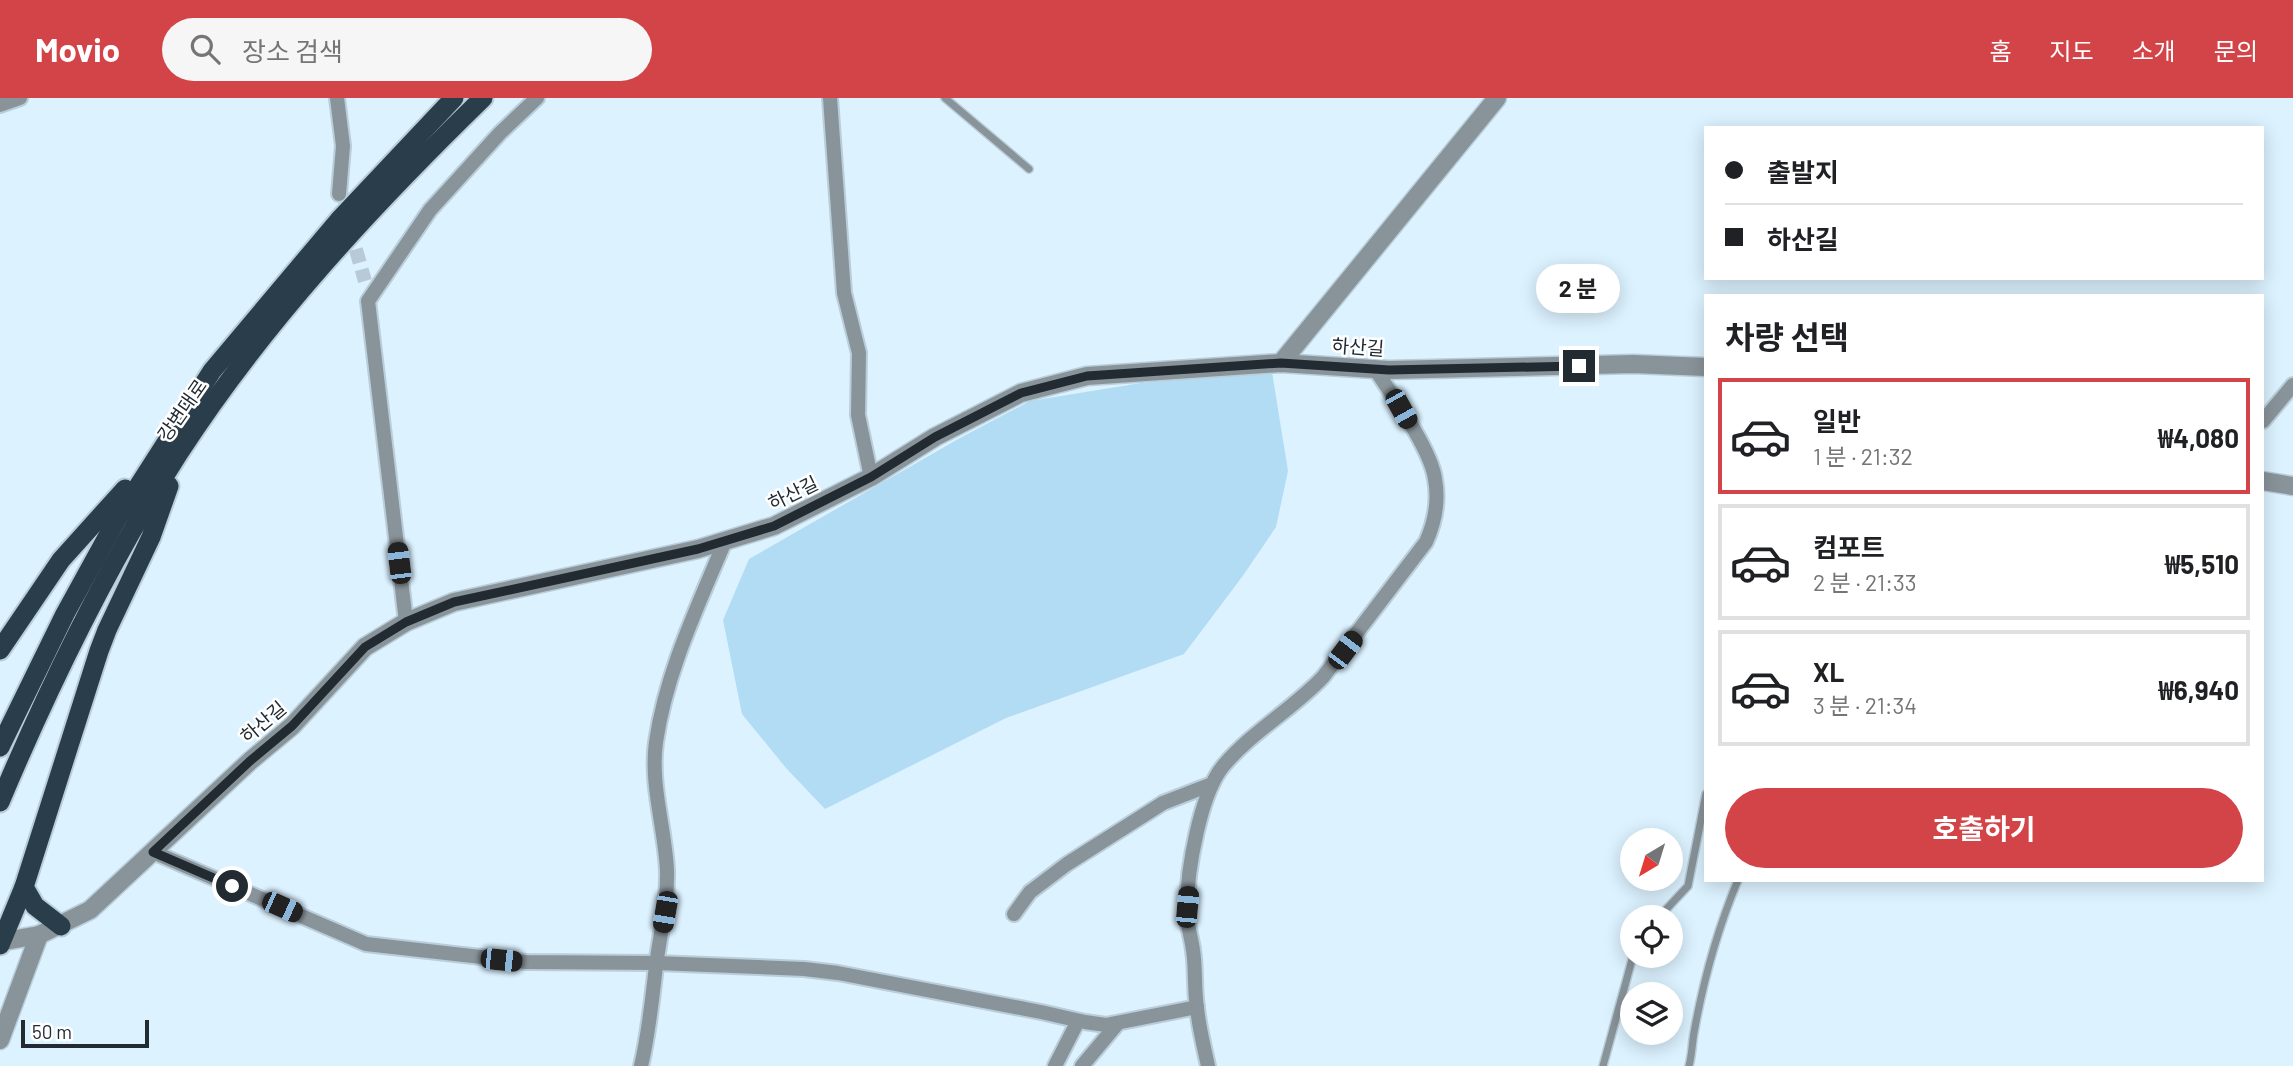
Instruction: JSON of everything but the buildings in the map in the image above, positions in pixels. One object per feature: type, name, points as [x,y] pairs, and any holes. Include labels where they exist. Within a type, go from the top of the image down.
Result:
[{"type":"highway","name":"강변대로","points":[[0,802],[38,711],[212,371],[266,304],[388,166],[454,98]]},
{"type":"highway","name":"강변대로","points":[[0,747],[65,614],[109,533],[172,449],[340,247],[432,147],[483,98]]},
{"type":"highway","points":[[0,650],[61,560],[172,449]]},
{"type":"highway","points":[[0,943],[24,887],[99,651],[151,537],[172,449]]},
{"type":"highway","points":[[24,887],[35,906],[61,926]]},
{"type":"street","points":[[0,105],[20,98]]},
{"type":"street","points":[[337,98],[343,146],[339,194]]},
{"type":"street","points":[[368,301],[430,210],[500,133],[537,98]]},
{"type":"street","points":[[830,98],[844,293],[859,353],[858,415],[871,477]]},
{"type":"street","points":[[1281,363],[1497,98]]},
{"type":"street","points":[[365,281],[406,622]]},
{"type":"street","name":"하산길","points":[[0,943],[39,935],[90,910],[250,761],[292,726],[365,647],[406,622],[454,602],[698,549],[774,526],[871,477],[935,437],[1021,393],[1087,376],[1281,363],[1375,369],[1633,364],[1704,367]]},
{"type":"street","points":[[1208,1066],[1197,1007],[1187,907],[1194,852],[1212,784],[1222,766],[1242,746],[1269,721],[1311,691],[1323,677],[1426,542],[1435,521],[1435,477],[1423,448],[1375,369]]},
{"type":"street","points":[[2264,420],[2293,385]]},
{"type":"street","points":[[2264,481],[2293,486]]},
{"type":"street","points":[[640,1066],[665,912],[667,871],[655,744],[680,649],[725,541]]},
{"type":"street","points":[[1013,914],[1030,892],[1067,864],[1163,803],[1212,784]]},
{"type":"street","points":[[153,852],[366,944],[526,962],[657,963],[804,969],[838,973],[1106,1025],[1197,1007]]},
{"type":"street","points":[[0,1040],[39,935]]},
{"type":"street","points":[[1055,1066],[1078,1021]]},
{"type":"street","points":[[1082,1066],[1118,1023]]},
{"type":"lane","points":[[945,98],[1029,169]]},
{"type":"lane","points":[[1670,905],[1688,886],[1704,804]]},
{"type":"lane","points":[[1689,1066],[1694,1033],[1712,960],[1729,900],[1737,882]]},
{"type":"lane","points":[[1603,1066],[1630,968]]},
{"type":"shaded area","points":[[1272,372],[1288,471],[1276,527],[1184,654],[1006,718],[825,809],[786,768],[742,714],[723,620],[749,559],[1030,401],[1141,383]]},
{"type":"tunnel","points":[[350,229],[365,281]]},
{"type":"route","points":[[232,886],[153,852],[310,709],[365,647],[406,622],[454,602],[698,549],[774,526],[871,477],[935,437],[1021,393],[1087,376],[1281,363],[1389,370],[1579,366]]}]
